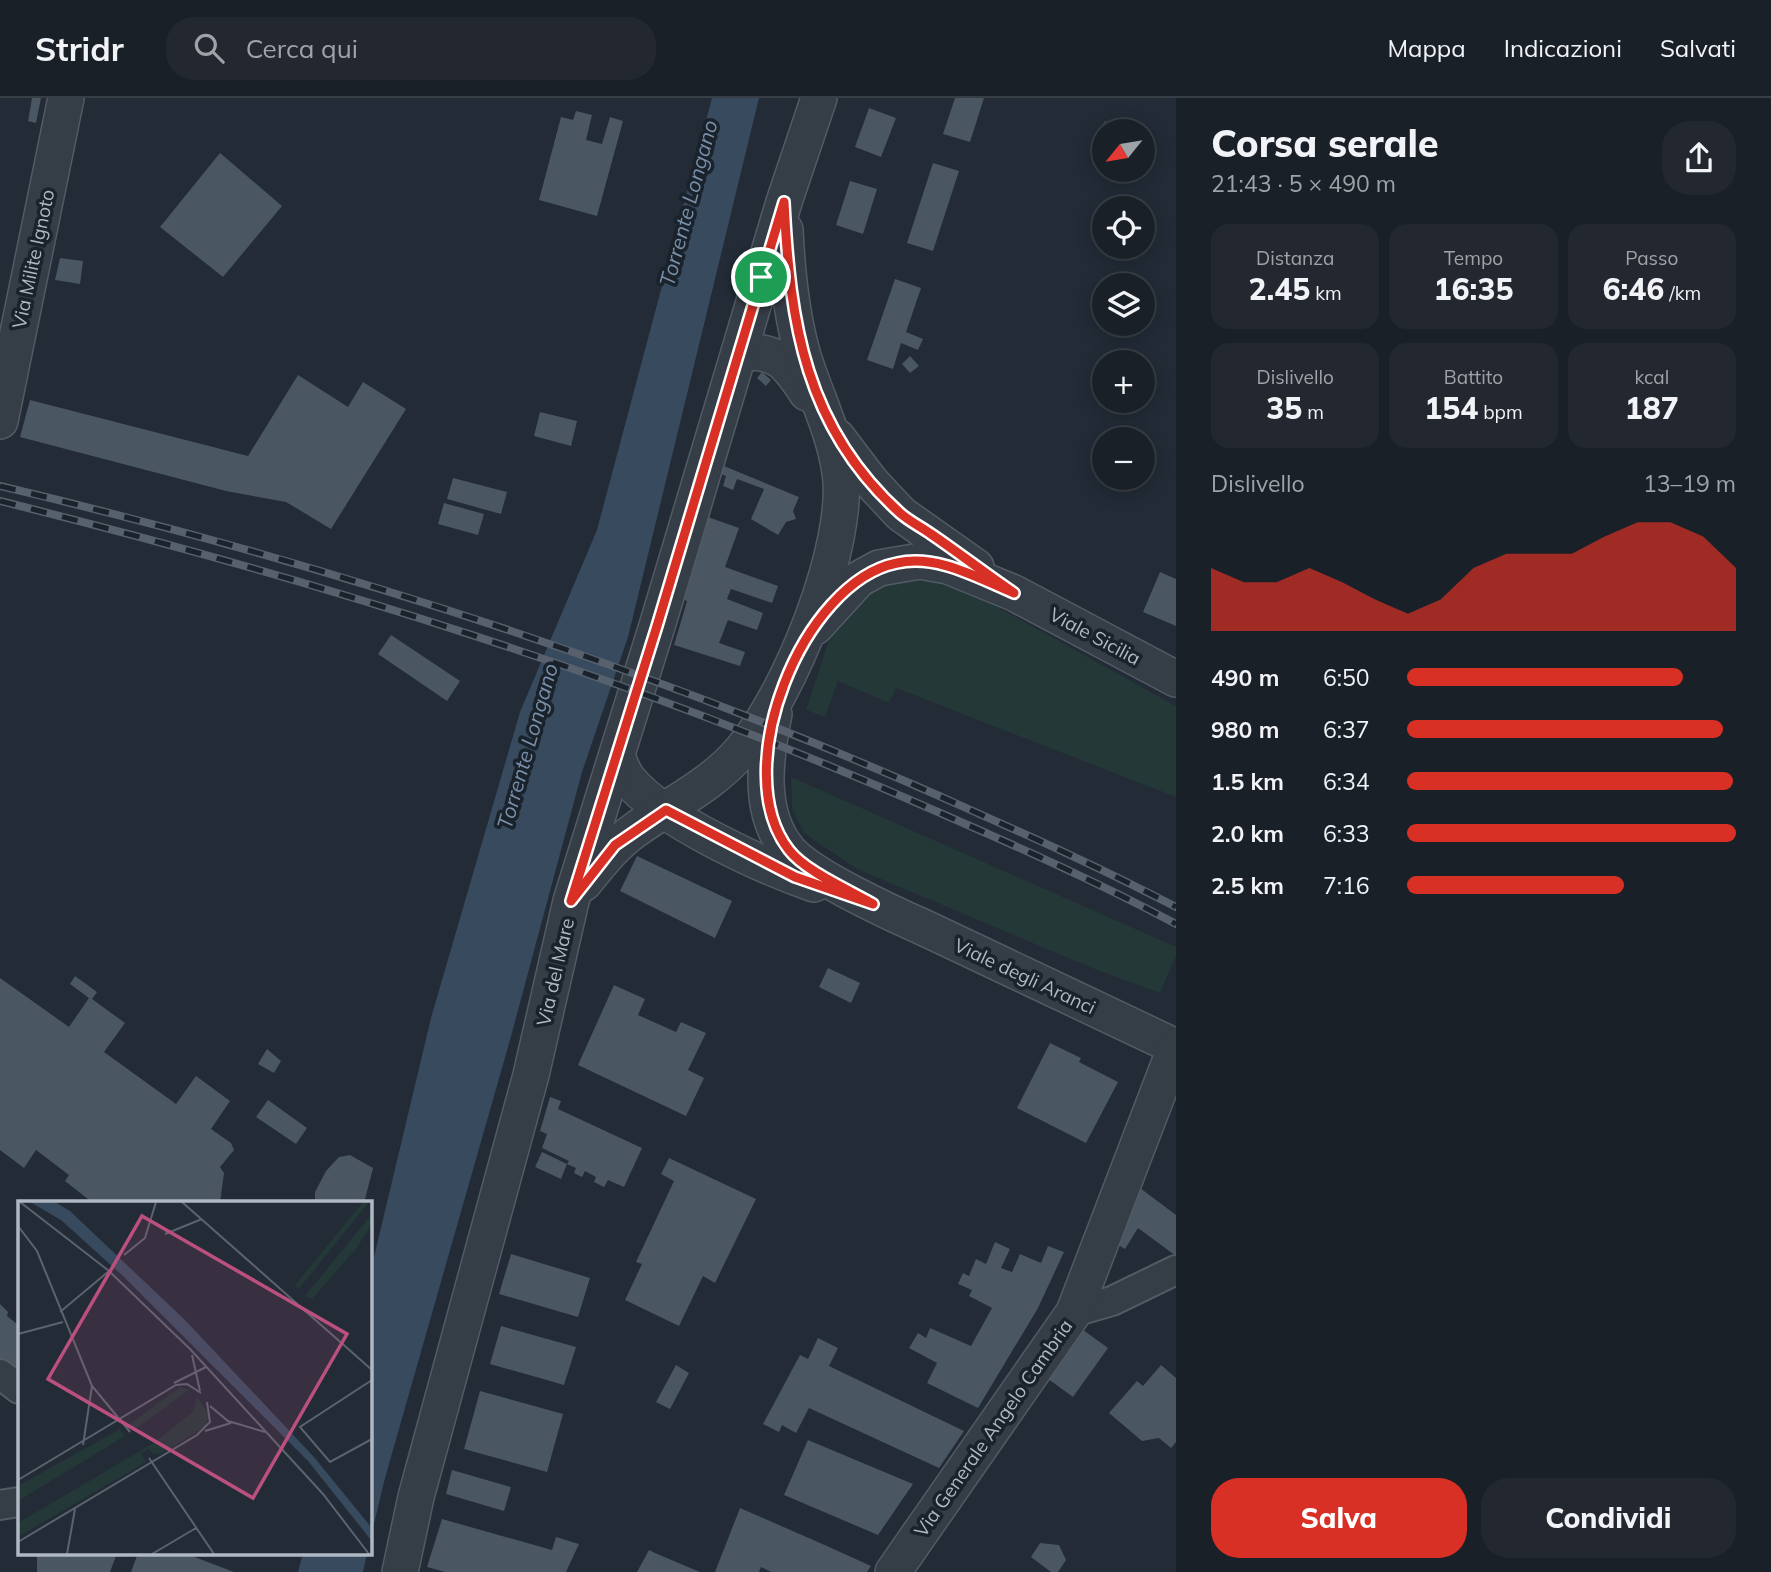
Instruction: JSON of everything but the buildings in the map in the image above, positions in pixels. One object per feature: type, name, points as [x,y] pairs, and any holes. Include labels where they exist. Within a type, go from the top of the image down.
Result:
[{"type":"street","name":"Via Milite Ignoto","points":[[0,421],[66,98]]},
{"type":"street","name":"Via del Mare","points":[[400,1572],[416,1497],[531,1075],[571,901],[784,202],[819,98]]},
{"type":"street","points":[[784,202],[793,317],[803,357],[831,429],[841,472],[843,513],[836,549],[802,643],[776,704],[766,755],[768,806],[775,828],[790,851],[803,862],[873,904]]},
{"type":"street","points":[[739,353],[770,353],[783,362],[872,483],[901,514],[1014,593]]},
{"type":"street","points":[[802,643],[859,579],[898,562],[920,561],[948,566],[1014,593]]},
{"type":"street","name":"Viale Sicilia","points":[[1014,593],[1176,679]]},
{"type":"street","points":[[571,901],[615,845],[709,783],[725,769],[776,704]]},
{"type":"street","points":[[617,756],[631,783],[666,810],[795,877],[873,904]]},
{"type":"street","name":"Viale degli Aranci","points":[[873,904],[1176,1046]]},
{"type":"street","name":"Via Generale Angelo Cambria","points":[[893,1572],[1074,1312],[1176,1046]]},
{"type":"street","points":[[1074,1312],[1112,1301],[1176,1270]]},
{"type":"street","points":[[0,1374],[18,1389]]},
{"type":"street","points":[[0,1505],[18,1502]]},
{"type":"green space","points":[[903,575],[949,580],[1176,706],[1176,797],[896,688],[889,703],[838,681],[825,717],[806,710],[833,628],[852,601]]},
{"type":"green space","points":[[791,777],[1176,947],[1176,956],[1160,993],[1097,970],[857,869],[804,833],[792,809]]},
{"type":"water","name":"Torrente Longano","points":[[712,98],[759,98],[628,637],[582,772],[371,1537],[371,1270],[431,1018],[520,712],[597,530]]},
{"type":"water","points":[[303,1554],[367,1554],[363,1572],[298,1572]]},
{"type":"railway","points":[[0,486],[120,516],[358,582],[592,659],[708,701],[937,795],[1176,907]]},
{"type":"railway","points":[[0,501],[355,598],[588,674],[704,716],[931,809],[1085,878],[1176,924]]},
{"type":"route","points":[[784,202],[787,274],[793,317],[803,357],[831,429],[872,483],[901,514],[1014,593],[948,566],[920,561],[898,562],[859,579],[802,643],[776,704],[766,755],[768,806],[775,828],[790,851],[803,862],[873,904],[795,877],[718,840],[666,810],[615,845],[571,901],[657,626],[761,277],[784,202]]}]
